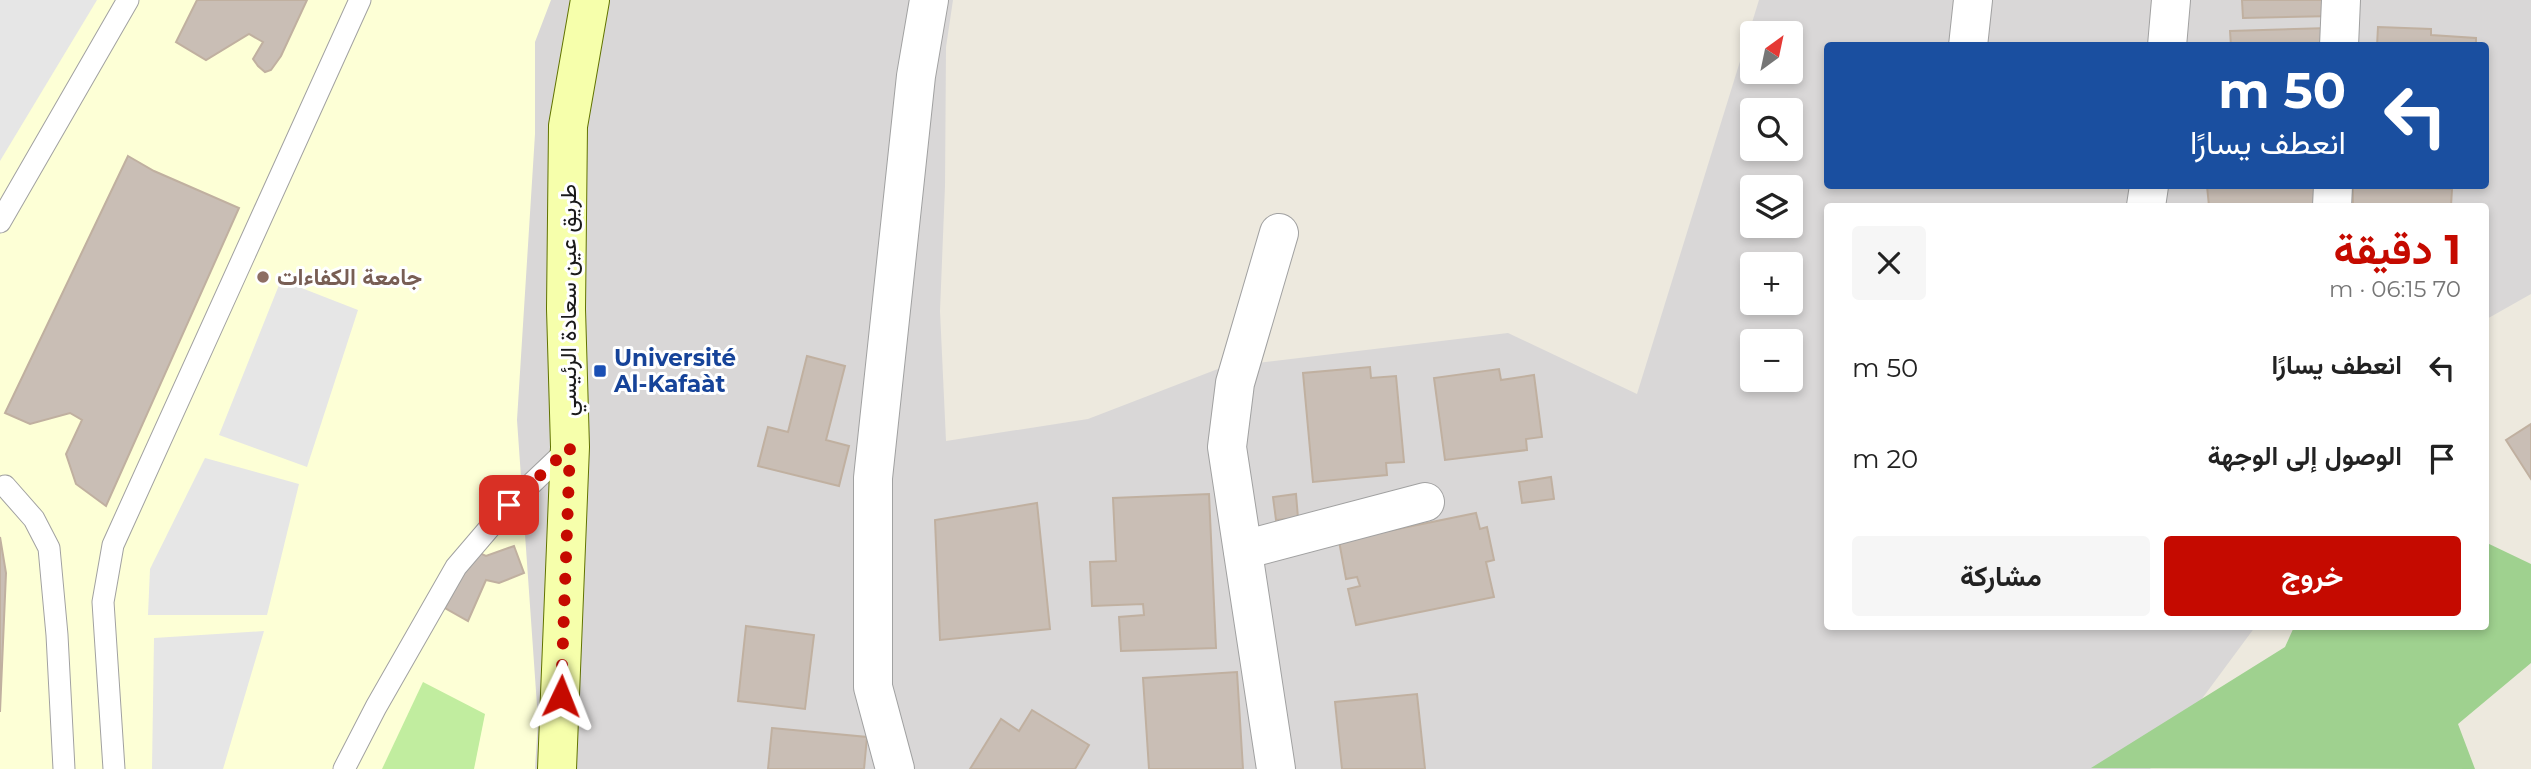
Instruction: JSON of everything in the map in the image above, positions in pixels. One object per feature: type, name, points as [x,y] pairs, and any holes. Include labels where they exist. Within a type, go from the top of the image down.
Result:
[{"type":"street","name":"طريق عين سعادة الرئيسي","points":[[556,769],[570,447],[566,309],[568,126],[590,0]]},
{"type":"street","points":[[895,769],[873,687],[873,478],[916,76],[929,0]]},
{"type":"street","points":[[1968,42],[1973,0]]},
{"type":"street","points":[[2167,42],[2171,0]]},
{"type":"street","points":[[2339,42],[2341,0]]},
{"type":"street","points":[[1276,769],[1227,447],[1235,383],[1279,233]]},
{"type":"street","points":[[1243,550],[1425,502]]},
{"type":"lane","points":[[0,222],[128,0]]},
{"type":"lane","points":[[114,769],[103,602],[113,545],[360,0]]},
{"type":"lane","points":[[344,769],[456,567],[509,505],[570,447]]},
{"type":"lane","points":[[5,486],[34,519],[49,548],[64,769]]},
{"type":"shaded area","points":[[0,0],[953,0],[946,47],[945,186],[940,311],[946,441],[1088,419],[1223,367],[1508,333],[1637,394],[1740,61],[1740,84],[1803,84],[1803,21],[1752,21],[1759,0],[2531,0],[2531,294],[2489,318],[2489,203],[1824,203],[1824,630],[2253,630],[2150,769],[0,769]]},
{"type":"shaded area","name":"جامعة الكفاءات","points":[[0,0],[551,0],[535,42],[535,134],[517,420],[538,720],[535,769],[0,769]]},
{"type":"shaded area","points":[[0,0],[97,0],[0,161]]},
{"type":"shaded area","points":[[281,280],[358,310],[307,467],[219,435]]},
{"type":"shaded area","points":[[205,458],[299,484],[267,615],[148,615],[150,569]]},
{"type":"shaded area","points":[[264,631],[223,769],[152,769],[154,638]]},
{"type":"green space","points":[[2489,544],[2531,564],[2531,663],[2458,724],[2475,769],[2091,768],[2285,647],[2293,630],[2489,630]]},
{"type":"green space","points":[[423,682],[485,714],[474,769],[382,769]]},
{"type":"building","points":[[197,0],[307,0],[281,56],[271,70],[265,72],[253,59],[263,42],[249,34],[206,60],[176,42]]},
{"type":"building","points":[[2242,0],[2334,0],[2334,16],[2243,18]]},
{"type":"building","points":[[2378,27],[2431,29],[2431,35],[2476,38],[2476,42],[2377,42]]},
{"type":"building","points":[[2328,28],[2329,42],[2231,42],[2230,31]]},
{"type":"building","points":[[128,156],[154,171],[239,208],[106,506],[76,484],[66,454],[82,420],[70,413],[30,424],[5,413]]},
{"type":"building","points":[[2207,189],[2320,189],[2322,203],[2209,203]]},
{"type":"building","points":[[2353,189],[2452,189],[2451,203],[2353,203]]},
{"type":"building","points":[[807,356],[845,366],[826,440],[849,446],[839,486],[758,466],[768,427],[788,432]]},
{"type":"building","points":[[1370,367],[1371,378],[1396,376],[1404,462],[1386,463],[1387,475],[1313,482],[1303,373]]},
{"type":"building","points":[[1499,369],[1501,380],[1534,375],[1542,437],[1526,439],[1527,450],[1445,460],[1434,378]]},
{"type":"building","points":[[2531,424],[2531,479],[2506,440]]},
{"type":"building","points":[[1551,477],[1554,499],[1522,503],[1519,482]]},
{"type":"building","points":[[1209,494],[1216,648],[1121,651],[1119,617],[1144,615],[1143,604],[1092,606],[1090,562],[1116,561],[1113,498]]},
{"type":"building","points":[[1296,494],[1298,518],[1276,520],[1273,497]]},
{"type":"building","points":[[1037,503],[1050,629],[940,640],[935,520]]},
{"type":"building","points":[[1476,513],[1480,529],[1487,527],[1494,560],[1486,562],[1494,597],[1356,625],[1348,589],[1360,586],[1357,577],[1346,579],[1339,541]]},
{"type":"building","points":[[0,537],[6,573],[0,712]]},
{"type":"building","points":[[514,546],[524,573],[499,583],[486,580],[468,621],[445,608],[475,551],[486,556]]},
{"type":"building","points":[[746,626],[814,635],[805,709],[738,701]]},
{"type":"building","points":[[1237,672],[1243,769],[1149,769],[1143,678]]},
{"type":"building","points":[[1417,694],[1425,769],[1342,769],[1335,702]]},
{"type":"building","points":[[1032,710],[1089,745],[1075,769],[970,769],[1001,719],[1019,731]]},
{"type":"building","points":[[772,728],[867,737],[864,769],[768,769]]},
{"type":"place","name":"جامعة الكفاءات","points":[[263,277]]},
{"type":"place","name":"Université Al-Kafaàt","points":[[600,371]]},
{"type":"route","points":[[509,505],[570,447],[561,696]]}]
